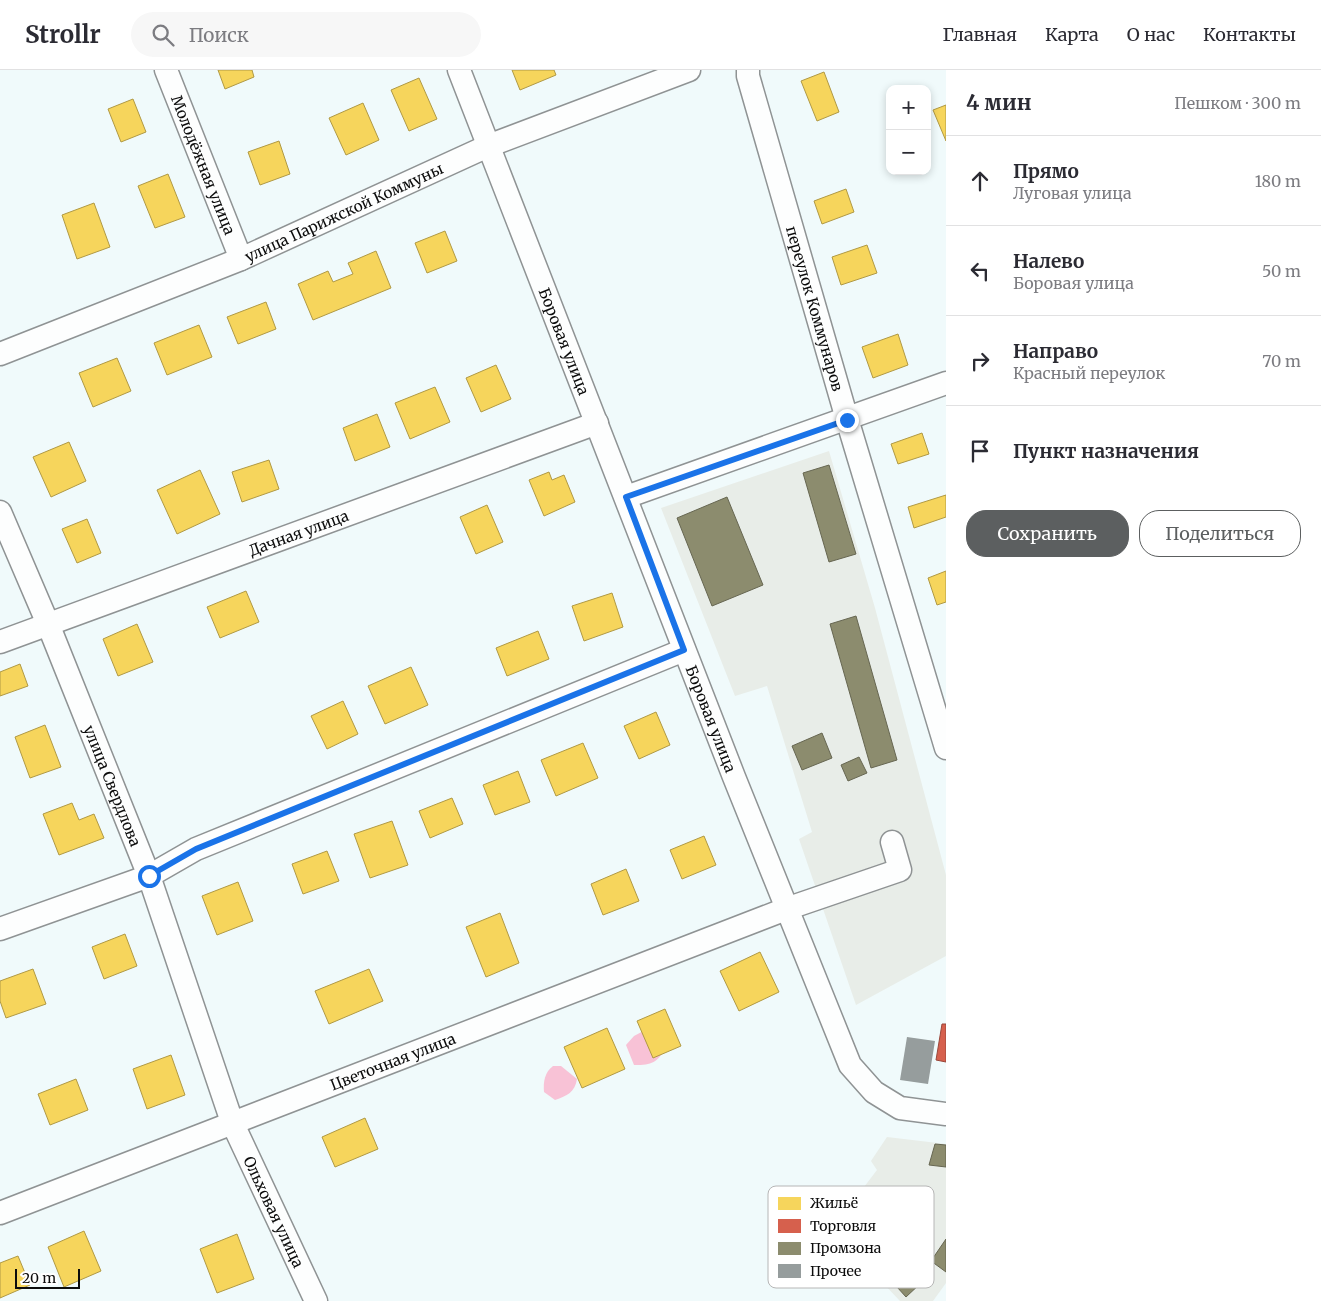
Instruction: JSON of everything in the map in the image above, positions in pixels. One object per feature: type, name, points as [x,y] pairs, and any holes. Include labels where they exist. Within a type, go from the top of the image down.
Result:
[{"type":"street","name":"Молодёжная улица","points":[[166,70],[241,260]]},
{"type":"street","name":"Боровая улица","points":[[459,70],[684,650],[850,1065],[874,1092],[900,1108],[946,1114]]},
{"type":"street","name":"улица Парижской Коммуны","points":[[0,354],[241,260],[488,146],[689,70]]},
{"type":"street","name":"переулок Коммунаров","points":[[748,70],[748,76],[847,420],[946,748]]},
{"type":"street","points":[[626,497],[847,420],[946,383]]},
{"type":"street","name":"Дачная улица","points":[[0,642],[597,424]]},
{"type":"street","name":"улица Свердлова","points":[[0,512],[48,624],[149,876],[232,1122]]},
{"type":"street","points":[[0,929],[149,876],[196,849],[684,650]]},
{"type":"street","name":"Цветочная улица","points":[[0,1213],[786,908],[900,870],[892,842]]},
{"type":"street","name":"Ольховая улица","points":[[232,1122],[316,1301]]},
{"type":"shaded area","points":[[829,451],[875,608],[946,875],[946,956],[856,1005],[799,839],[812,832],[767,686],[735,696],[661,508]]},
{"type":"shaded area","points":[[649,1028],[667,1047],[654,1062],[634,1065],[626,1045],[634,1036]]},
{"type":"shaded area","points":[[553,1066],[561,1066],[577,1079],[570,1093],[555,1100],[544,1092],[545,1077]]},
{"type":"shaded area","points":[[887,1137],[946,1144],[946,1283],[933,1301],[900,1301],[888,1288],[934,1288],[934,1186],[865,1186],[877,1170],[871,1161]]},
{"type":"building: Жильё","points":[[218,70],[252,70],[254,77],[225,89]]},
{"type":"building: Жильё","points":[[512,70],[554,70],[556,75],[520,90]]},
{"type":"building: Жильё","points":[[824,72],[839,112],[817,121],[801,81]]},
{"type":"building: Жильё","points":[[419,78],[437,119],[409,131],[391,90]]},
{"type":"building: Жильё","points":[[133,99],[146,132],[121,142],[108,109]]},
{"type":"building: Жильё","points":[[363,103],[379,140],[346,155],[329,118]]},
{"type":"building: Жильё","points":[[946,105],[946,141],[933,110]]},
{"type":"building: Жильё","points":[[279,141],[290,174],[260,185],[248,152]]},
{"type":"building: Жильё","points":[[168,174],[185,217],[155,228],[138,186]]},
{"type":"building: Жильё","points":[[846,189],[854,212],[822,224],[814,201]]},
{"type":"building: Жильё","points":[[94,203],[110,247],[77,259],[62,215]]},
{"type":"building: Жильё","points":[[445,231],[457,261],[427,273],[415,243]]},
{"type":"building: Жильё","points":[[867,245],[877,273],[841,285],[832,257]]},
{"type":"building: Жильё","points":[[376,251],[391,288],[313,320],[298,284],[328,271],[333,282],[353,274],[348,263]]},
{"type":"building: Жильё","points":[[266,302],[276,329],[238,344],[227,317]]},
{"type":"building: Жильё","points":[[199,325],[212,357],[167,375],[154,343]]},
{"type":"building: Жильё","points":[[898,334],[908,365],[873,378],[862,347]]},
{"type":"building: Жильё","points":[[117,358],[131,391],[93,407],[79,373]]},
{"type":"building: Жильё","points":[[496,365],[511,399],[481,412],[466,378]]},
{"type":"building: Жильё","points":[[435,387],[450,422],[410,439],[395,403]]},
{"type":"building: Жильё","points":[[377,414],[390,447],[355,461],[343,428]]},
{"type":"building: Жильё","points":[[922,433],[929,454],[898,464],[891,444]]},
{"type":"building: Жильё","points":[[69,442],[86,481],[51,497],[33,457]]},
{"type":"building: Жильё","points":[[269,460],[279,489],[242,502],[232,472]]},
{"type":"building: Жильё","points":[[200,470],[220,514],[177,534],[157,490]]},
{"type":"building: Жильё","points":[[549,472],[552,480],[564,475],[575,502],[544,516],[529,480]]},
{"type":"building: Жильё","points":[[946,495],[946,517],[914,528],[908,507]]},
{"type":"building: Жильё","points":[[487,505],[503,542],[476,554],[460,517]]},
{"type":"building: Жильё","points":[[87,519],[101,553],[77,563],[62,529]]},
{"type":"building: Жильё","points":[[946,571],[946,602],[937,605],[928,578]]},
{"type":"building: Жильё","points":[[246,591],[259,622],[220,638],[207,607]]},
{"type":"building: Жильё","points":[[612,593],[623,627],[584,641],[572,606]]},
{"type":"building: Жильё","points":[[137,624],[153,662],[118,676],[103,639]]},
{"type":"building: Жильё","points":[[538,631],[549,659],[507,676],[496,648]]},
{"type":"building: Жильё","points":[[20,664],[28,686],[0,696],[0,672]]},
{"type":"building: Жильё","points":[[411,667],[428,705],[385,724],[368,686]]},
{"type":"building: Жильё","points":[[343,701],[358,734],[327,749],[311,716]]},
{"type":"building: Жильё","points":[[656,712],[670,745],[639,759],[624,726]]},
{"type":"building: Жильё","points":[[45,725],[61,767],[30,778],[15,737]]},
{"type":"building: Жильё","points":[[583,743],[598,778],[556,796],[541,760]]},
{"type":"building: Жильё","points":[[518,771],[530,802],[495,815],[483,785]]},
{"type":"building: Жильё","points":[[452,798],[463,824],[430,838],[419,811]]},
{"type":"building: Жильё","points":[[72,803],[79,820],[94,814],[104,838],[59,855],[43,814]]},
{"type":"building: Жильё","points":[[392,821],[408,865],[370,878],[354,834]]},
{"type":"building: Жильё","points":[[704,836],[716,865],[682,879],[670,850]]},
{"type":"building: Жильё","points":[[327,851],[339,881],[303,894],[292,864]]},
{"type":"building: Жильё","points":[[626,869],[639,901],[603,915],[591,884]]},
{"type":"building: Жильё","points":[[238,882],[253,921],[217,935],[202,896]]},
{"type":"building: Жильё","points":[[500,913],[519,963],[486,977],[466,927]]},
{"type":"building: Жильё","points":[[125,934],[137,966],[104,979],[92,947]]},
{"type":"building: Жильё","points":[[760,952],[779,992],[739,1011],[720,971]]},
{"type":"building: Жильё","points":[[33,969],[46,1004],[6,1018],[0,1001],[0,981]]},
{"type":"building: Жильё","points":[[369,969],[383,1001],[329,1024],[315,991]]},
{"type":"building: Жильё","points":[[665,1009],[681,1046],[653,1058],[637,1021]]},
{"type":"building: Жильё","points":[[607,1028],[625,1069],[582,1088],[564,1047]]},
{"type":"building: Жильё","points":[[171,1055],[185,1095],[147,1109],[133,1069]]},
{"type":"building: Жильё","points":[[76,1079],[88,1110],[50,1125],[38,1094]]},
{"type":"building: Жильё","points":[[365,1118],[378,1149],[335,1167],[322,1137]]},
{"type":"building: Жильё","points":[[84,1231],[101,1271],[64,1287],[48,1247]]},
{"type":"building: Жильё","points":[[237,1234],[254,1279],[217,1293],[200,1249]]},
{"type":"building: Жильё","points":[[18,1256],[30,1285],[0,1298],[0,1263]]},
{"type":"building: Торговля","points":[[942,1024],[946,1024],[946,1062],[936,1060]]},
{"type":"building: Промзона","points":[[829,465],[856,554],[829,562],[803,473]]},
{"type":"building: Промзона","points":[[727,497],[763,585],[712,606],[677,518]]},
{"type":"building: Промзона","points":[[856,616],[897,760],[871,768],[830,624]]},
{"type":"building: Промзона","points":[[822,733],[832,758],[802,770],[792,746]]},
{"type":"building: Промзона","points":[[859,757],[867,773],[848,781],[841,765]]},
{"type":"building: Промзона","points":[[935,1144],[946,1145],[946,1167],[929,1165]]},
{"type":"building: Промзона","points":[[946,1239],[946,1272],[934,1263],[934,1257]]},
{"type":"building: Промзона","points":[[898,1288],[916,1288],[906,1297]]},
{"type":"building: Прочее","points":[[907,1037],[935,1041],[928,1084],[900,1080]]},
{"type":"route","points":[[149,876],[196,849],[684,650],[626,497],[847,420]]}]
